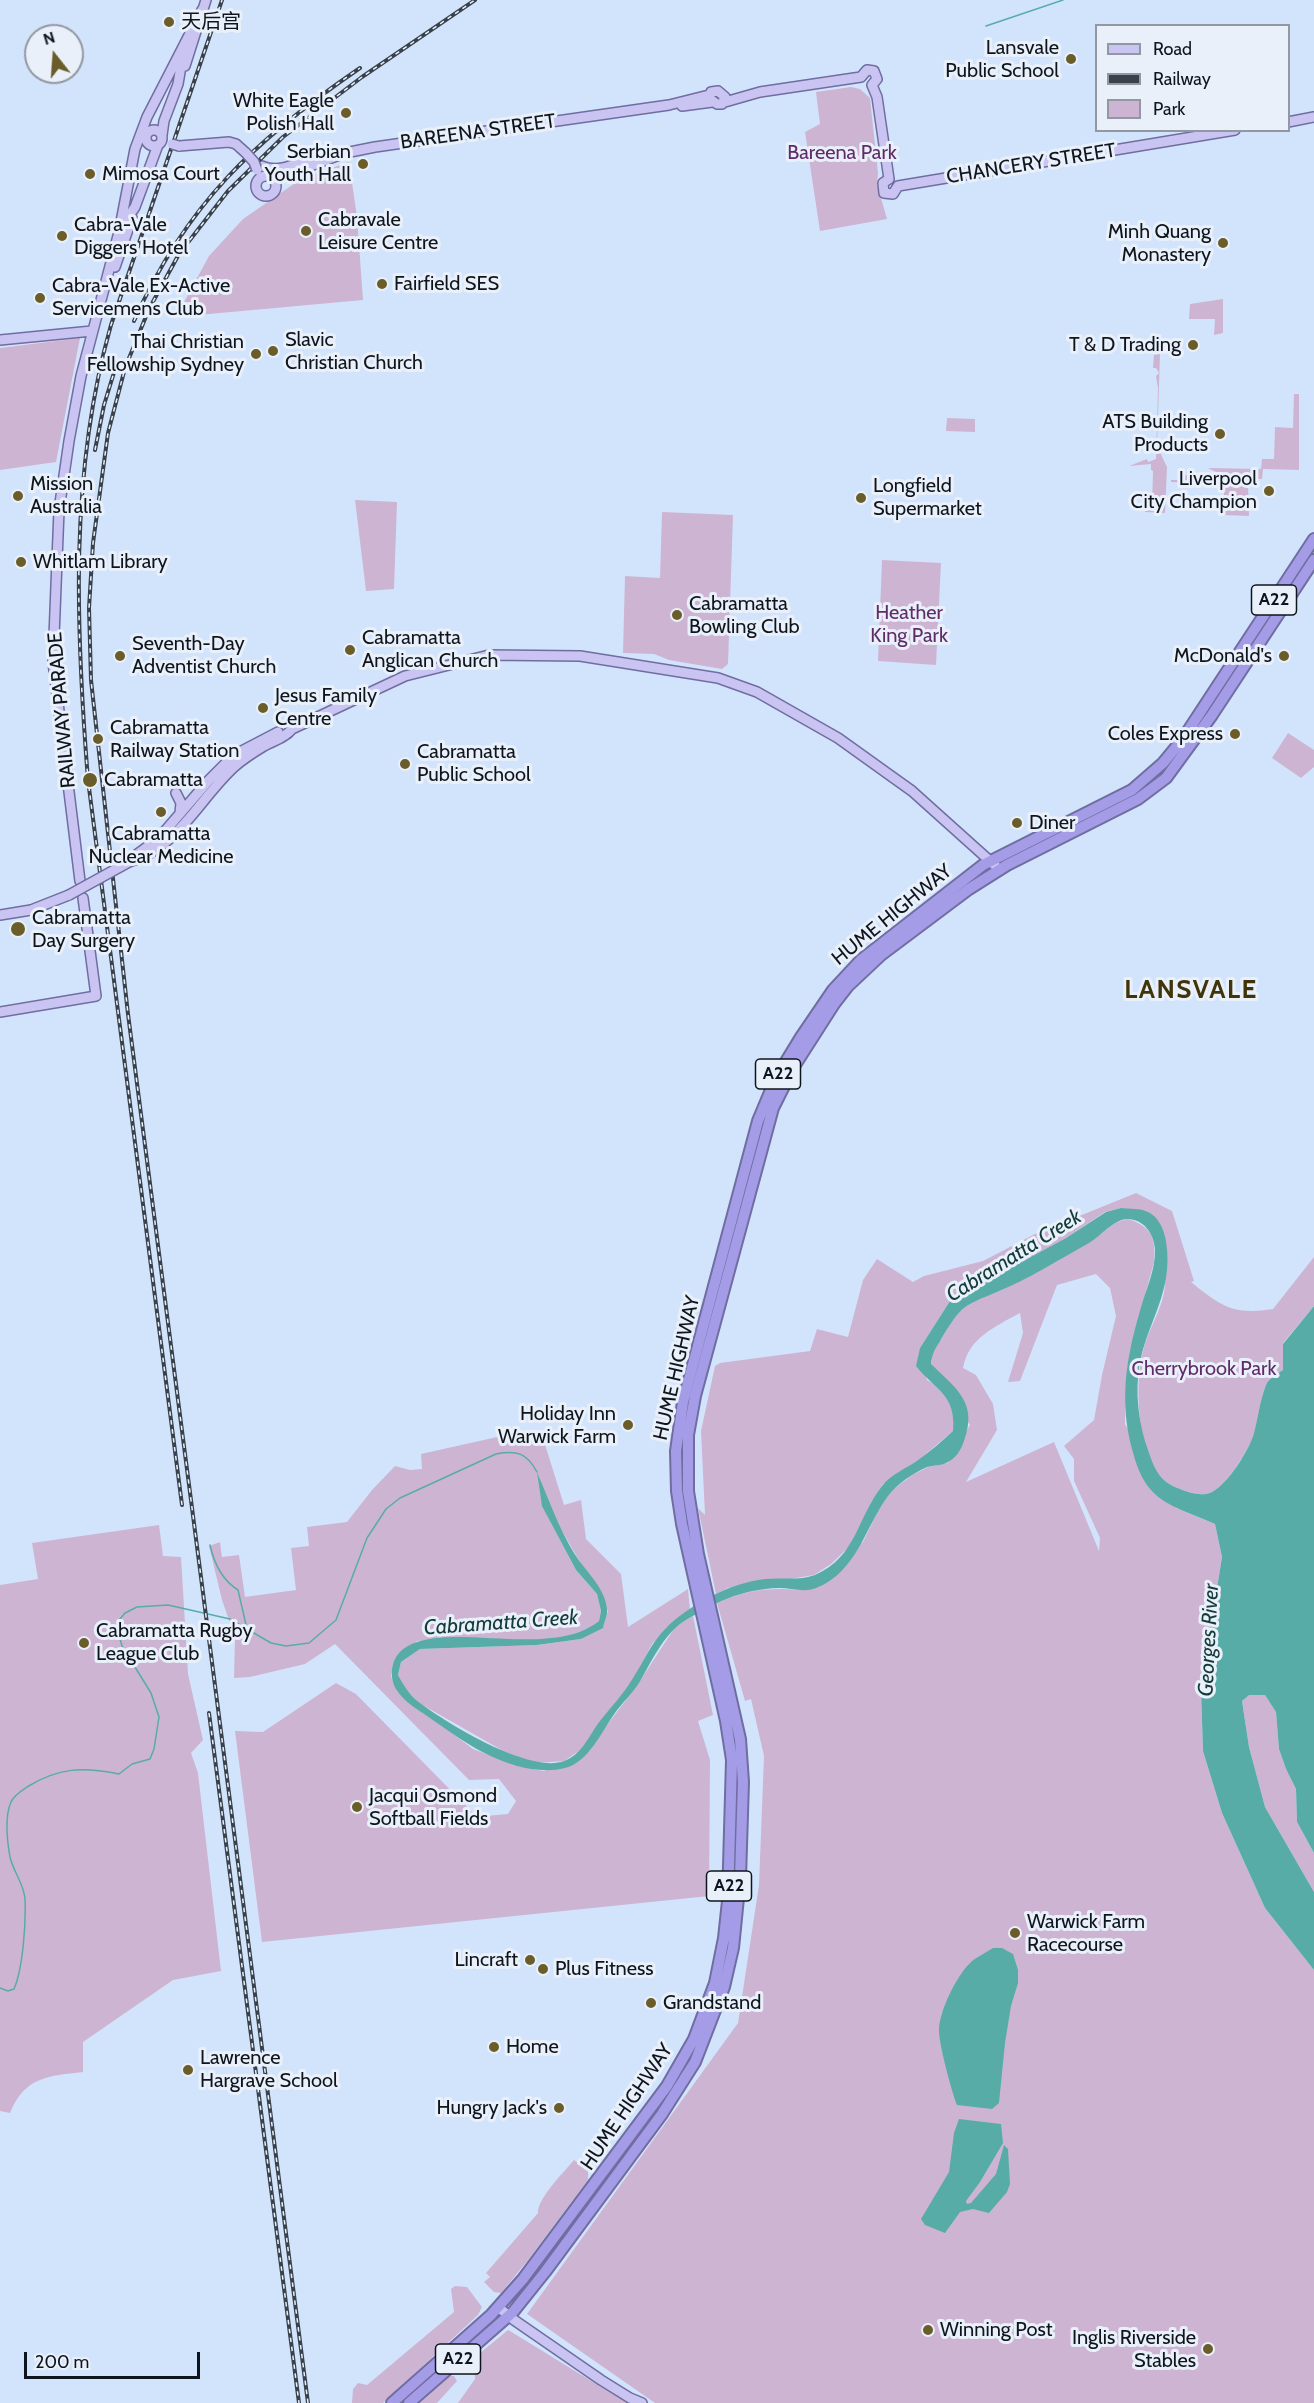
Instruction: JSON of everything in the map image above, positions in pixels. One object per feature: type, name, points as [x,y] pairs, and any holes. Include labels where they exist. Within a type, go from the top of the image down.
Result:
[{"type":"highway","name":"HUME HIGHWAY","points":[[409,2403],[508,2316],[545,2272],[662,2115],[695,2061],[724,1987],[733,1948],[735,1878],[732,1760],[710,1630],[700,1585],[682,1524],[677,1491],[678,1433],[683,1402],[763,1107],[776,1078],[825,1000],[847,974],[902,927],[991,861],[1132,790],[1163,763],[1182,740],[1314,539]]},
{"type":"highway","name":"HUME HIGHWAY","points":[[700,1585],[688,1491],[687,1435],[714,1323],[773,1108],[793,1068],[848,986],[881,955],[1000,870],[1138,799],[1166,778],[1212,715],[1314,560]]},
{"type":"highway","name":"HUME HIGHWAY","points":[[392,2403],[498,2307],[523,2279],[667,2086],[702,2020],[714,1983],[735,1878]]},
{"type":"main road","name":"RAILWAY PARADE","points":[[178,84],[188,60],[206,0]]},
{"type":"main road","name":"RAILWAY PARADE","points":[[80,881],[54,670],[53,633],[59,510],[70,430],[92,331],[119,232],[135,149],[142,127],[187,34],[201,14]]},
{"type":"main road","points":[[165,81],[189,48],[201,14]]},
{"type":"main road","points":[[119,232],[135,207],[160,140],[162,125],[178,84],[187,34]]},
{"type":"main road","points":[[867,70],[874,71],[877,79],[872,85],[864,85],[861,77],[867,70]]},
{"type":"main road","name":"BAREENA STREET","points":[[269,177],[291,173],[318,161],[350,152],[669,105],[679,107],[711,99],[721,105],[723,98],[753,90],[760,92],[861,77]]},
{"type":"main road","points":[[872,85],[877,97],[889,179]]},
{"type":"main road","points":[[148,169],[150,153],[148,136],[166,115]]},
{"type":"main road","points":[[1290,122],[1314,117]]},
{"type":"main road","points":[[148,136],[157,130],[160,140]]},
{"type":"main road","name":"CHANCERY STREET","points":[[898,186],[1223,132]]},
{"type":"main road","points":[[148,136],[152,146],[160,140]]},
{"type":"main road","points":[[160,140],[197,150],[236,149],[255,163],[270,169],[280,169],[317,157],[350,152]]},
{"type":"main road","points":[[175,145],[232,143],[255,163],[276,184],[275,190],[269,196],[260,195],[256,188],[255,163]]},
{"type":"main road","points":[[201,145],[218,149]]},
{"type":"main road","name":"BAREENA STREET","points":[[275,190],[291,173]]},
{"type":"main road","points":[[257,182],[261,177],[269,177]]},
{"type":"main road","points":[[889,179],[896,182],[898,186],[893,194],[884,193],[882,186],[889,179]]},
{"type":"main road","name":"RAILWAY PARADE","points":[[103,292],[117,263],[135,207]]},
{"type":"main road","points":[[0,340],[92,331]]},
{"type":"main road","points":[[0,915],[31,910],[69,895],[170,838],[234,755],[285,728],[292,729],[405,676],[489,655],[580,656],[718,678],[747,687],[838,738],[912,791],[1000,870]]},
{"type":"main road","points":[[176,793],[181,802],[180,813]]},
{"type":"main road","points":[[140,856],[180,813],[198,799]]},
{"type":"main road","points":[[0,1012],[96,996],[83,898]]},
{"type":"main road","points":[[498,2307],[632,2401],[642,2403]]},
{"type":"green space","name":"Bareena Park","points":[[851,87],[860,89],[870,98],[878,173],[877,184],[887,219],[820,231],[805,132],[820,124],[816,92]]},
{"type":"green space","points":[[349,162],[357,217],[363,300],[176,317],[209,256],[243,219],[301,179]]},
{"type":"green space","points":[[1223,299],[1223,333],[1214,335],[1215,319],[1189,319],[1190,304]]},
{"type":"green space","points":[[80,338],[56,462],[0,470],[0,348]]},
{"type":"green space","points":[[1160,354],[1157,446],[1167,467],[1165,513],[1145,512],[1145,506],[1152,506],[1153,471],[1151,464],[1129,466],[1147,459],[1148,462],[1156,459],[1158,388],[1156,376],[1159,373],[1156,368],[1153,368],[1154,355]]},
{"type":"green space","points":[[1294,394],[1299,394],[1299,470],[1263,469],[1262,479],[1227,476],[1208,468],[1261,469],[1262,459],[1274,459],[1275,427],[1293,428]]},
{"type":"green space","points":[[947,418],[975,419],[975,432],[946,431]]},
{"type":"green space","points":[[1180,474],[1230,484],[1248,484],[1249,516],[1224,515],[1224,484],[1171,482],[1171,480],[1179,480]]},
{"type":"green space","points":[[355,500],[397,502],[394,589],[366,591]]},
{"type":"green space","name":"Cabramatta Bowling Club","points":[[662,512],[733,515],[728,664],[722,669],[669,660],[654,654],[623,653],[625,576],[660,578]]},
{"type":"green space","name":"Heather King Park","points":[[882,560],[941,563],[936,665],[878,661]]},
{"type":"green space","points":[[1288,733],[1314,750],[1314,767],[1301,778],[1272,758]]},
{"type":"green space","name":"Cherrybrook Park","points":[[1136,1193],[1172,1211],[1194,1281],[1191,1282],[1211,1298],[1229,1307],[1248,1311],[1273,1309],[1314,1257],[1314,1306],[1283,1343],[1283,1370],[1266,1385],[1252,1440],[1237,1466],[1218,1488],[1207,1494],[1197,1494],[1173,1486],[1161,1477],[1151,1462],[1145,1445],[1139,1404],[1140,1366],[1145,1343],[1164,1294],[1165,1280],[1146,1211],[1121,1208],[1105,1212],[1066,1238],[950,1301],[920,1348],[927,1380],[941,1390],[949,1401],[953,1415],[953,1431],[921,1458],[883,1484],[871,1502],[851,1545],[831,1564],[814,1575],[790,1579],[767,1579],[728,1588],[716,1594],[698,1508],[705,1515],[701,1431],[715,1366],[720,1363],[810,1351],[817,1329],[848,1337],[863,1280],[877,1259],[913,1282],[924,1276],[983,1261],[1035,1234]]},
{"type":"green space","name":"Warwick Farm Racecourse","points":[[1127,1219],[1142,1225],[1151,1234],[1154,1246],[1154,1262],[1130,1351],[1125,1392],[1125,1424],[1176,1508],[1215,1524],[1222,1557],[1201,1690],[1203,1751],[1222,1813],[1265,1908],[1314,1970],[1314,2403],[655,2403],[527,2314],[738,2023],[759,1885],[764,1756],[751,1699],[745,1701],[717,1603],[737,1595],[758,1591],[800,1590],[863,1542],[890,1492],[912,1475],[928,1467],[948,1463],[970,1425],[942,1375],[931,1365],[933,1349],[941,1340],[955,1314],[966,1304],[1004,1289],[1090,1242],[1115,1223]],"holes":[[[1096,1274],[1110,1288],[1116,1316],[1094,1420],[1064,1446],[1074,1459],[1074,1481],[1100,1538],[1099,1551],[1054,1442],[966,1482],[997,1430],[993,1404],[976,1375],[963,1368],[971,1348],[984,1334],[1020,1313],[1023,1333],[1008,1382],[1020,1381],[1057,1285]]]},
{"type":"green space","points":[[524,1431],[542,1435],[564,1505],[581,1500],[586,1539],[621,1574],[628,1627],[688,1589],[690,1610],[666,1628],[652,1644],[634,1678],[582,1749],[564,1761],[537,1763],[514,1757],[419,1703],[406,1690],[398,1675],[401,1662],[420,1649],[537,1645],[581,1639],[603,1627],[608,1611],[548,1504],[538,1474],[547,1515],[576,1570],[597,1594],[601,1611],[599,1621],[572,1634],[539,1640],[459,1638],[417,1641],[393,1665],[391,1676],[397,1691],[473,1749],[518,1766],[544,1771],[581,1759],[636,1687],[675,1627],[693,1616],[713,1715],[698,1721],[710,1760],[709,1896],[262,1942],[235,1731],[263,1732],[336,1683],[356,1694],[475,1815],[508,1814],[516,1801],[499,1779],[469,1780],[335,1644],[305,1664],[250,1677],[234,1678],[235,1637],[222,1600],[209,1546],[220,1542],[222,1557],[239,1555],[245,1597],[296,1590],[291,1548],[309,1546],[307,1527],[347,1522],[372,1490],[395,1466],[410,1470],[422,1469],[421,1454]]},
{"type":"green space","points":[[159,1525],[163,1556],[181,1557],[188,1674],[203,1740],[191,1753],[198,1773],[221,1971],[173,1980],[83,2042],[83,2072],[39,2080],[23,2092],[10,2113],[0,2111],[0,1585],[38,1579],[32,1543]]},
{"type":"green space","points":[[1248,1695],[1265,1695],[1276,1712],[1279,1749],[1296,1789],[1297,1822],[1314,1853],[1314,1892],[1265,1807],[1249,1747],[1242,1701]]},
{"type":"green space","points":[[574,2160],[588,2170],[588,2180],[501,2293],[494,2292],[484,2282],[490,2277],[486,2273],[538,2213],[546,2193]]},
{"type":"green space","points":[[455,2286],[467,2287],[482,2307],[478,2315],[383,2403],[352,2403],[353,2389],[358,2383],[367,2385],[454,2312],[451,2289]]},
{"type":"green space","points":[[508,2330],[627,2403],[458,2403],[475,2379],[474,2358]]},
{"type":"green space","points":[[450,2376],[454,2376],[457,2381],[437,2403],[420,2403]]},
{"type":"water","name":"Georges River","points":[[1121,1208],[1142,1210],[1152,1214],[1160,1224],[1166,1241],[1168,1261],[1166,1279],[1140,1360],[1138,1396],[1143,1433],[1152,1461],[1160,1475],[1173,1486],[1192,1493],[1208,1494],[1218,1488],[1231,1474],[1252,1440],[1267,1383],[1283,1370],[1283,1344],[1314,1306],[1314,1853],[1297,1822],[1296,1789],[1279,1749],[1276,1712],[1265,1695],[1249,1695],[1242,1701],[1249,1747],[1265,1807],[1314,1892],[1314,1970],[1265,1908],[1222,1813],[1203,1751],[1201,1690],[1222,1557],[1215,1524],[1173,1506],[1157,1496],[1147,1486],[1132,1449],[1125,1397],[1128,1363],[1155,1257],[1153,1238],[1147,1228],[1133,1220],[1117,1222],[1089,1243],[1020,1282],[970,1304],[959,1312],[935,1349],[931,1364],[957,1389],[967,1407],[968,1428],[956,1456],[941,1465],[922,1469],[896,1487],[880,1508],[851,1560],[830,1581],[811,1589],[779,1588],[740,1594],[705,1609],[683,1622],[663,1642],[639,1683],[581,1760],[565,1768],[553,1770],[541,1770],[504,1762],[459,1738],[411,1705],[398,1692],[392,1677],[394,1661],[400,1652],[417,1642],[466,1637],[551,1638],[577,1633],[599,1621],[601,1611],[597,1594],[576,1570],[542,1506],[537,1472],[568,1543],[603,1594],[607,1611],[603,1628],[581,1639],[537,1645],[420,1649],[401,1662],[398,1675],[407,1690],[420,1703],[490,1745],[511,1754],[549,1763],[564,1761],[575,1755],[629,1684],[656,1640],[675,1620],[698,1603],[738,1585],[765,1579],[809,1577],[829,1567],[848,1547],[885,1482],[923,1457],[953,1431],[953,1419],[948,1401],[916,1366],[920,1348],[950,1301],[1066,1238],[1106,1212]]},
{"type":"water","points":[[993,1948],[1002,1948],[1013,1954],[1018,1970],[1018,1983],[1011,2006],[1005,2043],[999,2103],[992,2109],[957,2105],[941,2044],[940,2021],[959,1977],[972,1961]]},
{"type":"water","points":[[959,2119],[1001,2124],[1003,2143],[966,2201],[967,2204],[971,2203],[996,2174],[1004,2145],[1008,2149],[1010,2184],[1007,2192],[989,2213],[973,2209],[960,2212],[945,2233],[925,2225],[921,2219],[949,2172],[954,2133]]},
{"type":"waterway","points":[[986,26],[1063,0]]},
{"type":"waterway","name":"Cabramatta Creek","points":[[0,1988],[8,1991],[14,1989],[22,1958],[24,1932],[24,1893],[11,1862],[7,1836],[7,1815],[12,1800],[39,1780],[61,1772],[94,1770],[119,1774],[132,1764],[150,1759],[154,1749],[159,1717],[151,1693],[122,1646],[118,1632],[120,1619],[125,1613],[137,1607],[168,1605],[230,1619],[271,1643],[286,1646],[309,1643],[336,1620],[367,1538],[386,1509],[400,1498],[496,1454],[510,1452],[521,1454],[537,1472]]},
{"type":"waterway","points":[[210,1545],[220,1570],[227,1581],[238,1590],[247,1629]]},
{"type":"railway","points":[[182,1505],[88,780],[81,666],[79,551],[88,437],[97,381],[111,325],[222,0]]},
{"type":"railway","points":[[308,2403],[128,1014],[91,680],[89,608],[93,543],[108,433],[125,368],[149,309],[179,254],[228,191],[283,137],[362,77],[475,0]]},
{"type":"railway","points":[[134,321],[154,279],[177,242],[201,208],[228,177],[256,148],[288,121],[360,68]]},
{"type":"railway","points":[[95,450],[104,405],[116,366]]},
{"type":"railway","points":[[209,1713],[299,2403]]},
{"type":"place","name":"天后宫","points":[[169,22]]},
{"type":"place","name":"Lansvale Public School","points":[[1071,59]]},
{"type":"place","name":"White Eagle Polish Hall","points":[[346,113]]},
{"type":"place","name":"Serbian Youth Hall","points":[[363,164]]},
{"type":"place","name":"Mimosa Court","points":[[90,174]]},
{"type":"place","name":"Cabravale Leisure Centre","points":[[306,231]]},
{"type":"place","name":"Cabra-Vale Diggers Hotel","points":[[62,236]]},
{"type":"place","name":"Minh Quang Monastery","points":[[1223,243]]},
{"type":"place","name":"Fairfield SES","points":[[382,284]]},
{"type":"place","name":"Cabra-Vale Ex-Active Servicemens Club","points":[[40,298]]},
{"type":"place","name":"T & D Trading","points":[[1193,345]]},
{"type":"place","name":"Slavic Christian Church","points":[[273,351]]},
{"type":"place","name":"Thai Christian Fellowship Sydney","points":[[256,354]]},
{"type":"place","name":"ATS Building Products","points":[[1220,434]]},
{"type":"place","name":"Liverpool City Champion","points":[[1269,491]]},
{"type":"place","name":"Mission Australia","points":[[18,496]]},
{"type":"place","name":"Longfield Supermarket","points":[[861,498]]},
{"type":"place","name":"Whitlam Library","points":[[21,562]]},
{"type":"place","name":"Cabramatta Bowling Club","points":[[677,615]]},
{"type":"place","name":"Cabramatta Anglican Church","points":[[350,650]]},
{"type":"place","name":"Seventh-Day Adventist Church","points":[[120,656]]},
{"type":"place","name":"McDonald's","points":[[1284,656]]},
{"type":"place","name":"Jesus Family Centre","points":[[263,708]]},
{"type":"place","name":"Coles Express","points":[[1235,734]]},
{"type":"place","name":"Cabramatta Railway Station","points":[[98,739]]},
{"type":"place","name":"Cabramatta Public School","points":[[405,764]]},
{"type":"place","name":"Cabramatta","points":[[90,780]]},
{"type":"place","name":"Cabramatta Nuclear Medicine","points":[[161,812]]},
{"type":"place","name":"Diner","points":[[1017,823]]},
{"type":"place","name":"Cabramatta Day Surgery","points":[[18,929]]},
{"type":"place","name":"Holiday Inn Warwick Farm","points":[[628,1425]]},
{"type":"place","name":"Cabramatta Rugby League Club","points":[[84,1643]]},
{"type":"place","name":"Jacqui Osmond Softball Fields","points":[[357,1807]]},
{"type":"place","name":"Warwick Farm Racecourse","points":[[1015,1933]]},
{"type":"place","name":"Lincraft","points":[[530,1960]]},
{"type":"place","name":"Plus Fitness","points":[[543,1969]]},
{"type":"place","name":"Grandstand","points":[[651,2003]]},
{"type":"place","name":"Home","points":[[494,2047]]},
{"type":"place","name":"Lawrence Hargrave School","points":[[188,2070]]},
{"type":"place","name":"Hungry Jack's","points":[[559,2108]]},
{"type":"place","name":"Winning Post","points":[[928,2330]]},
{"type":"place","name":"Inglis Riverside Stables","points":[[1208,2349]]},
{"type":"district","name":"LANSVALE","points":[[1191,990]]}]
